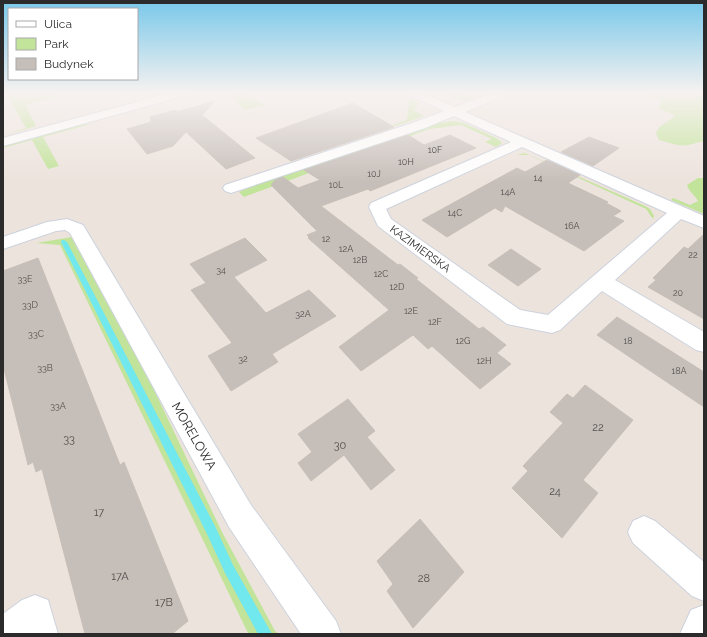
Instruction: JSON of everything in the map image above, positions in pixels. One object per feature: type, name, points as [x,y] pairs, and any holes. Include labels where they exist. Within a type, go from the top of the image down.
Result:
[{"type":"street","points":[[3,142],[74,123]]},
{"type":"street","points":[[231,188],[426,123]]},
{"type":"street","points":[[480,123],[704,223]]},
{"type":"street","name":"KAZIMIERSKA","points":[[522,142],[377,207],[384,222],[515,318],[552,324],[679,212]]},
{"type":"street","name":"MORELOWA","points":[[3,243],[53,226],[67,224],[77,229],[240,516],[324,634]]},
{"type":"street","points":[[601,281],[704,343]]},
{"type":"street","points":[[644,532],[704,584]]},
{"type":"street","points":[[5,634],[35,613],[40,634]]},
{"type":"street","points":[[698,634],[704,623]]},
{"type":"green space","points":[[23,123],[34,123],[36,126],[3,136],[26,128]]},
{"type":"green space","points":[[399,123],[404,123],[395,126],[393,125]]},
{"type":"green space","points":[[437,123],[464,123],[498,139],[502,143],[496,147],[485,142],[492,139],[461,125],[429,129],[244,197],[239,192],[278,176]]},
{"type":"green space","points":[[666,123],[704,123],[704,141],[690,145],[677,145],[659,140],[656,133]]},
{"type":"green space","points":[[91,124],[43,137],[59,166],[48,169],[32,140],[3,148],[3,145],[74,126]]},
{"type":"green space","points":[[525,153],[645,206],[650,209],[654,216],[653,219],[646,209],[529,155],[516,155]]},
{"type":"green space","points":[[698,178],[704,178],[704,214],[671,200],[673,198],[690,205],[698,201],[687,185]]},
{"type":"green space","points":[[72,237],[144,369],[222,532],[275,631],[279,634],[249,634],[247,631],[60,245],[36,243]]},
{"type":"building","points":[[149,123],[212,123],[255,158],[226,169],[186,132],[173,146],[147,154],[127,129]]},
{"type":"building","points":[[298,123],[387,123],[394,127],[291,161],[256,138]]},
{"type":"building","points":[[408,135],[424,145],[450,135],[476,148],[370,191],[368,189],[321,206],[398,265],[400,264],[418,278],[416,279],[479,329],[483,327],[506,345],[497,353],[511,364],[480,389],[432,346],[428,349],[413,335],[361,371],[339,347],[389,310],[308,238],[309,237],[307,235],[317,231],[271,185],[275,180],[283,177],[298,188],[320,180],[304,170]]},
{"type":"building","points":[[589,137],[619,148],[593,166],[561,152]]},
{"type":"building","points":[[547,160],[580,175],[568,183],[608,202],[606,203],[621,211],[613,216],[624,221],[584,251],[505,206],[502,212],[495,208],[447,237],[422,220],[517,168],[525,172]]},
{"type":"building","points":[[704,234],[704,319],[648,287],[656,280],[653,278],[684,247],[688,249]]},
{"type":"building","points":[[245,238],[267,260],[234,277],[266,313],[309,290],[336,316],[272,354],[278,362],[231,391],[208,356],[232,343],[191,290],[206,283],[190,264]]},
{"type":"building","points":[[511,249],[541,269],[518,286],[488,265]]},
{"type":"building","points":[[38,258],[120,465],[124,462],[188,621],[172,634],[85,634],[42,469],[36,472],[33,462],[28,465],[3,365],[3,271]]},
{"type":"building","points":[[617,317],[704,372],[704,407],[597,335]]},
{"type":"building","points":[[585,385],[633,420],[583,480],[598,493],[562,538],[512,488],[528,471],[523,466],[563,423],[550,412],[567,394],[573,398]]},
{"type":"building","points":[[348,399],[375,431],[367,437],[395,470],[371,490],[344,455],[311,481],[298,463],[312,452],[298,434]]},
{"type":"building","points":[[420,519],[464,572],[413,628],[387,591],[393,584],[377,561]]},
{"type":"waterway","points":[[64,242],[211,530],[229,569],[265,634]]}]
